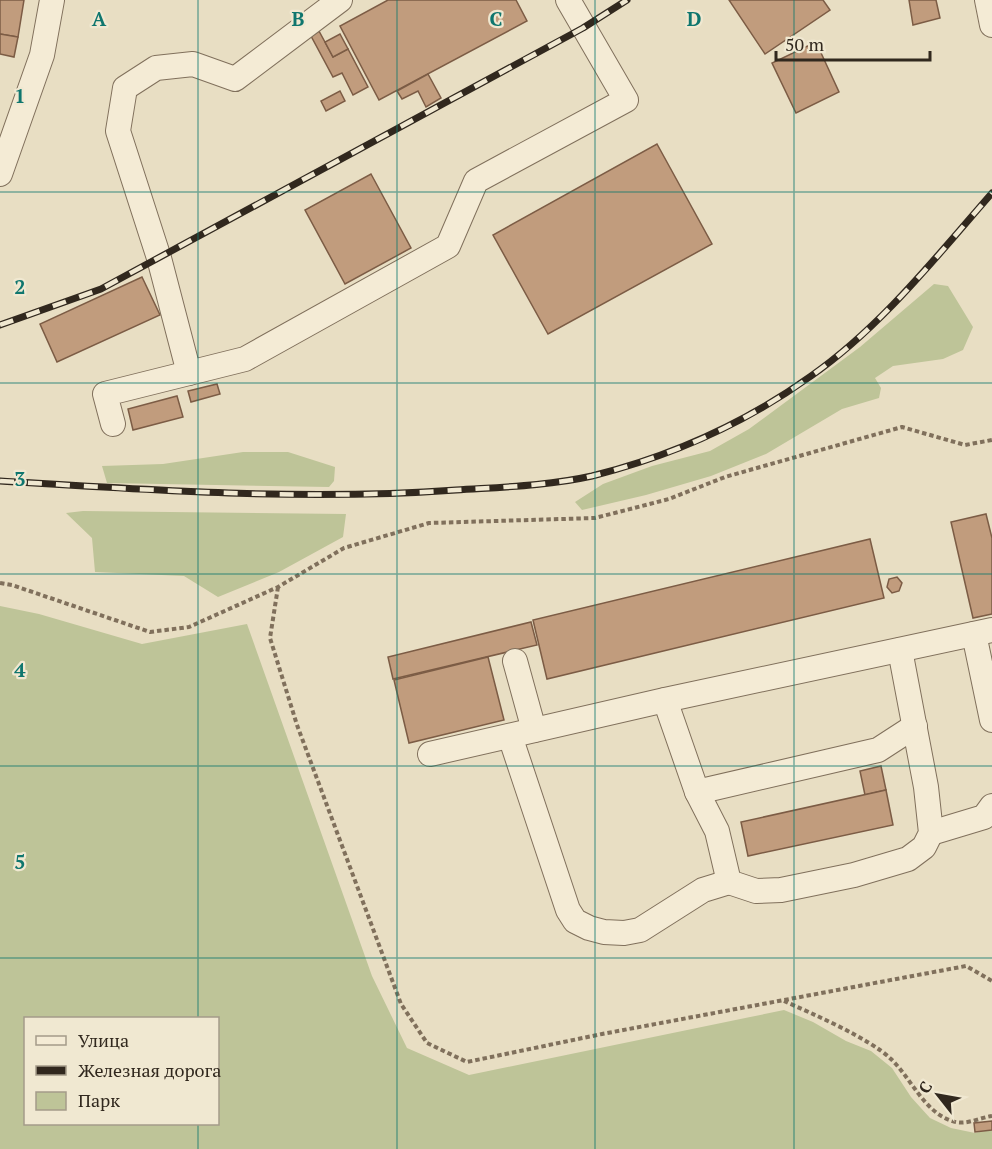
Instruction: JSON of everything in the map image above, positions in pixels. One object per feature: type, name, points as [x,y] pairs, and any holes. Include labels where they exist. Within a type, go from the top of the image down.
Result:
[{"type":"street","points":[[0,174],[42,55],[52,0]]},
{"type":"street","points":[[189,373],[159,258],[118,131],[124,88],[156,68],[193,64],[235,79],[340,0]]},
{"type":"street","points":[[113,424],[105,394],[244,359],[448,246],[476,181],[626,100],[568,0]]},
{"type":"street","points":[[987,0],[992,25]]},
{"type":"street","points":[[430,754],[665,700],[983,632],[992,720]]},
{"type":"street","points":[[510,736],[568,910],[575,921],[604,932],[624,933],[640,930],[703,890],[729,882],[756,891],[781,890],[854,875],[908,859],[924,847],[931,833],[926,787],[900,650]]},
{"type":"street","points":[[515,661],[534,730]]},
{"type":"street","points":[[665,700],[698,792],[717,831],[729,882]]},
{"type":"street","points":[[698,792],[878,750],[915,726]]},
{"type":"street","points":[[931,833],[984,817],[992,806]]},
{"type":"path","points":[[0,583],[12,585],[150,632],[189,627],[278,587],[344,548],[429,523],[595,518],[669,499],[725,477],[902,427],[965,445],[992,440]]},
{"type":"path","points":[[278,587],[270,638],[297,725],[401,1004],[427,1043],[467,1062],[966,966],[992,981]]},
{"type":"path","points":[[783,1001],[873,1046],[891,1059],[930,1106],[949,1120],[963,1124],[977,1118],[992,1116]]},
{"type":"green space","points":[[934,284],[948,286],[973,327],[963,350],[943,359],[893,366],[875,378],[881,388],[879,398],[842,409],[766,454],[711,476],[646,495],[582,510],[575,502],[603,484],[652,466],[710,451],[749,429],[860,347]]},
{"type":"green space","points":[[243,452],[288,452],[335,467],[334,481],[329,487],[107,483],[102,466],[163,464]]},
{"type":"green space","points":[[83,511],[346,514],[343,537],[279,572],[218,597],[184,576],[95,572],[92,538],[66,513]]},
{"type":"green space","points":[[0,606],[39,614],[142,644],[247,624],[372,976],[407,1048],[469,1075],[784,1010],[871,1051],[892,1068],[911,1097],[930,1118],[951,1128],[975,1133],[992,1129],[992,1149],[0,1149]]},
{"type":"building","points":[[0,0],[24,0],[18,37],[0,34]]},
{"type":"building","points":[[388,0],[516,0],[527,21],[379,100],[340,26]]},
{"type":"building","points":[[729,0],[823,0],[830,10],[765,54]]},
{"type":"building","points":[[909,0],[936,0],[940,18],[913,25]]},
{"type":"building","points":[[319,31],[333,57],[348,49],[368,87],[353,95],[342,73],[333,77],[311,36]]},
{"type":"building","points":[[0,34],[18,37],[14,57],[0,54]]},
{"type":"building","points":[[340,34],[348,49],[333,57],[325,42]]},
{"type":"building","points":[[816,42],[839,92],[796,113],[772,63]]},
{"type":"building","points":[[428,74],[441,98],[426,107],[418,91],[402,99],[397,91]]},
{"type":"building","points":[[340,91],[345,101],[326,111],[321,101]]},
{"type":"building","points":[[657,144],[712,244],[548,334],[493,235]]},
{"type":"building","points":[[371,174],[411,248],[345,284],[305,210]]},
{"type":"building","points":[[142,277],[160,315],[57,362],[40,324]]},
{"type":"building","points":[[217,384],[220,394],[191,402],[188,391]]},
{"type":"building","points":[[177,396],[183,417],[133,430],[128,409]]},
{"type":"building","points":[[986,514],[992,538],[992,614],[973,618],[951,522]]},
{"type":"building","points":[[870,539],[884,598],[547,679],[533,620]]},
{"type":"building","points":[[897,577],[902,583],[899,591],[892,593],[887,587],[889,579]]},
{"type":"building","points":[[531,622],[537,645],[393,679],[388,657]]},
{"type":"building","points":[[488,657],[504,720],[409,743],[394,680]]},
{"type":"building","points":[[881,766],[886,790],[865,795],[860,771]]},
{"type":"building","points":[[886,790],[893,825],[748,856],[741,822]]},
{"type":"building","points":[[992,1121],[992,1130],[975,1132],[974,1123]]},
{"type":"railway","points":[[0,325],[101,289],[583,28],[627,0]]},
{"type":"railway","points":[[0,481],[228,493],[399,493],[541,484],[592,476],[622,468],[679,448],[733,423],[786,393],[837,357],[907,290],[992,193]]}]
